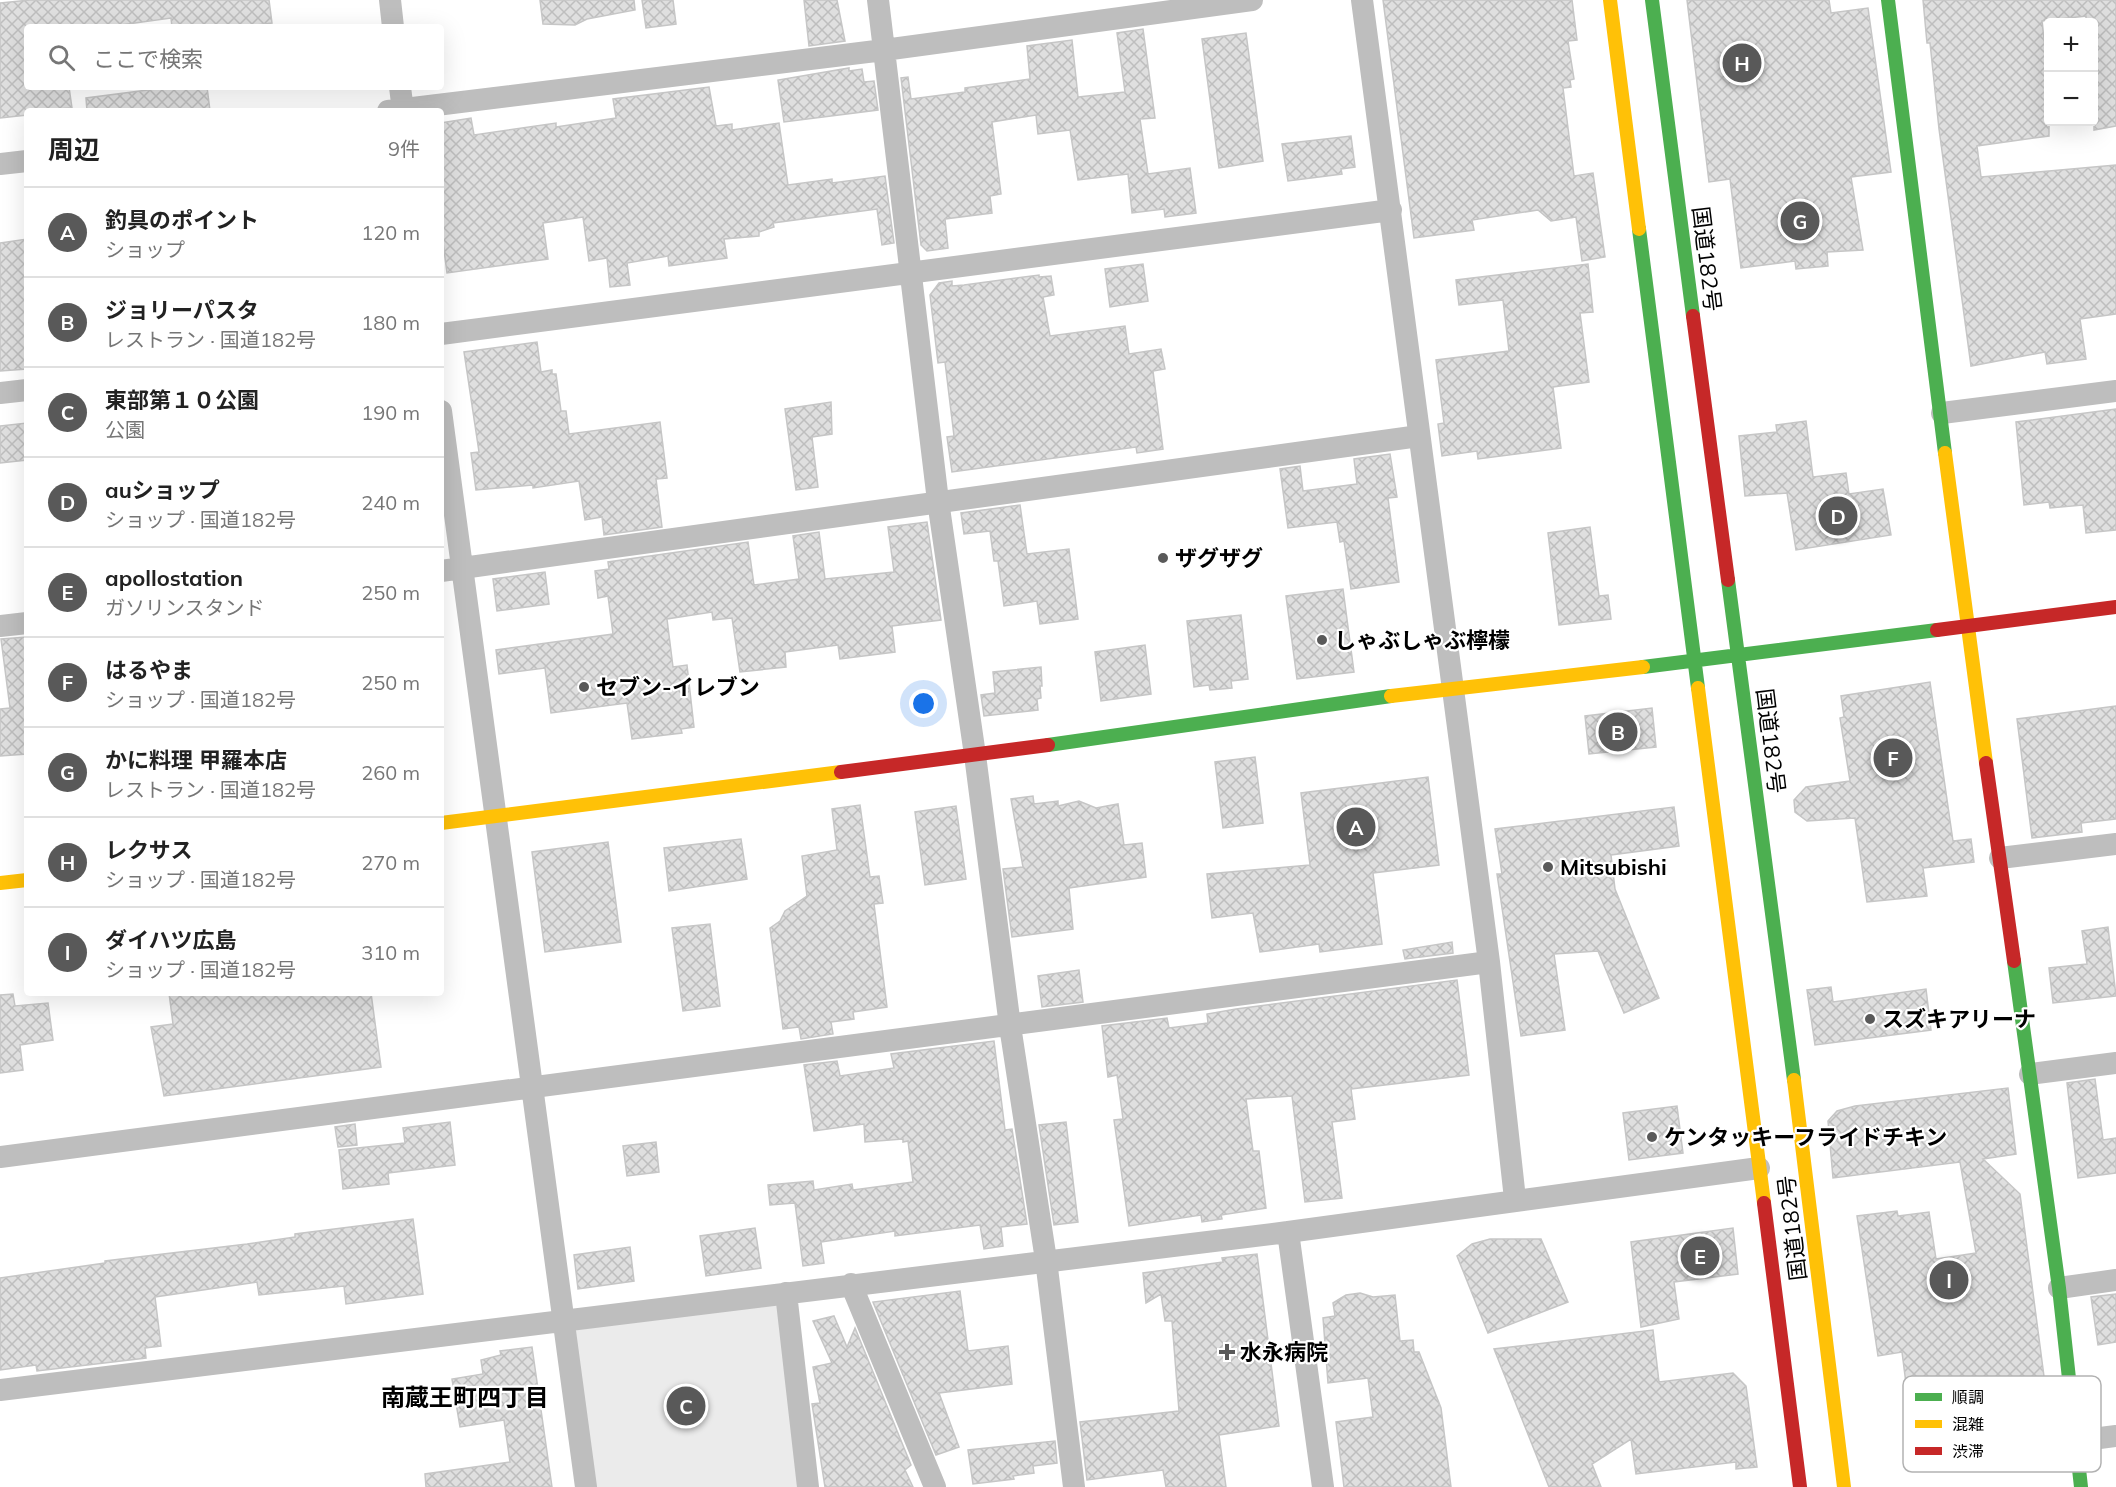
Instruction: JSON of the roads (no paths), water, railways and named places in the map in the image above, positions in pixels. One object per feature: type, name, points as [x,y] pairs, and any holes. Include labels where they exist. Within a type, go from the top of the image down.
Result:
[{"type":"main road","name":"国道182号","points":[[1610,0],[1800,1487]]},
{"type":"main road","name":"国道182号","points":[[1652,0],[1844,1487]]},
{"type":"main road","points":[[1888,0],[1942,413],[1967,626],[2030,1074],[2069,1376]]},
{"type":"main road","points":[[444,824],[975,755],[1453,687],[1738,657],[2116,607]]},
{"type":"main road","points":[[0,883],[24,880]]},
{"type":"main road","points":[[2080,1472],[2081,1487]]},
{"type":"street","points":[[390,0],[393,24]]},
{"type":"street","points":[[878,0],[938,501],[975,755],[1010,1026],[1046,1260],[1074,1487]]},
{"type":"street","points":[[398,104],[884,50],[1252,0]]},
{"type":"street","points":[[1362,0],[1489,962],[1515,1200]]},
{"type":"street","points":[[0,164],[24,161]]},
{"type":"street","points":[[444,334],[1391,210]]},
{"type":"street","points":[[0,393],[24,390]]},
{"type":"street","points":[[1942,413],[2116,391]]},
{"type":"street","points":[[451,569],[1419,436]]},
{"type":"street","points":[[444,458],[451,569],[494,816],[586,1487]]},
{"type":"street","points":[[0,626],[24,623]]},
{"type":"street","points":[[2000,858],[2116,844]]},
{"type":"street","points":[[0,1156],[531,1089],[1489,962]]},
{"type":"street","points":[[2030,1074],[2116,1063]]},
{"type":"street","points":[[0,1390],[1288,1232],[1759,1168]]},
{"type":"street","points":[[1288,1232],[1323,1487]]},
{"type":"street","points":[[2059,1288],[2116,1280]]},
{"type":"street","points":[[851,1284],[935,1487]]},
{"type":"street","points":[[786,1293],[808,1487]]},
{"type":"street","points":[[2101,1438],[2116,1436]]},
{"type":"place","name":"レクサス","points":[[1742,63]]},
{"type":"place","name":"かに料理 甲羅本店","points":[[1800,221]]},
{"type":"place","name":"auショップ","points":[[1838,516]]},
{"type":"place","name":"ザグザグ","points":[[1163,558]]},
{"type":"place","name":"しゃぶしゃぶ檸檬","points":[[1322,640]]},
{"type":"place","name":"セブン-イレブン","points":[[584,687]]},
{"type":"place","name":"ジョリーパスタ","points":[[1618,732]]},
{"type":"place","name":"はるやま","points":[[1893,758]]},
{"type":"place","name":"釣具のポイント","points":[[1356,827]]},
{"type":"place","name":"Mitsubishi","points":[[1548,867]]},
{"type":"place","name":"スズキアリーナ","points":[[1870,1019]]},
{"type":"place","name":"ケンタッキーフライドチキン","points":[[1652,1137]]},
{"type":"place","name":"apollostation","points":[[1700,1256]]},
{"type":"place","name":"ダイハツ広島","points":[[1949,1280]]},
{"type":"place","name":"水永病院","points":[[1227,1352]]},
{"type":"place","name":"東部第１０公園","points":[[686,1406]]},
{"type":"district","name":"南蔵王町四丁目","points":[[465,1397]]}]
